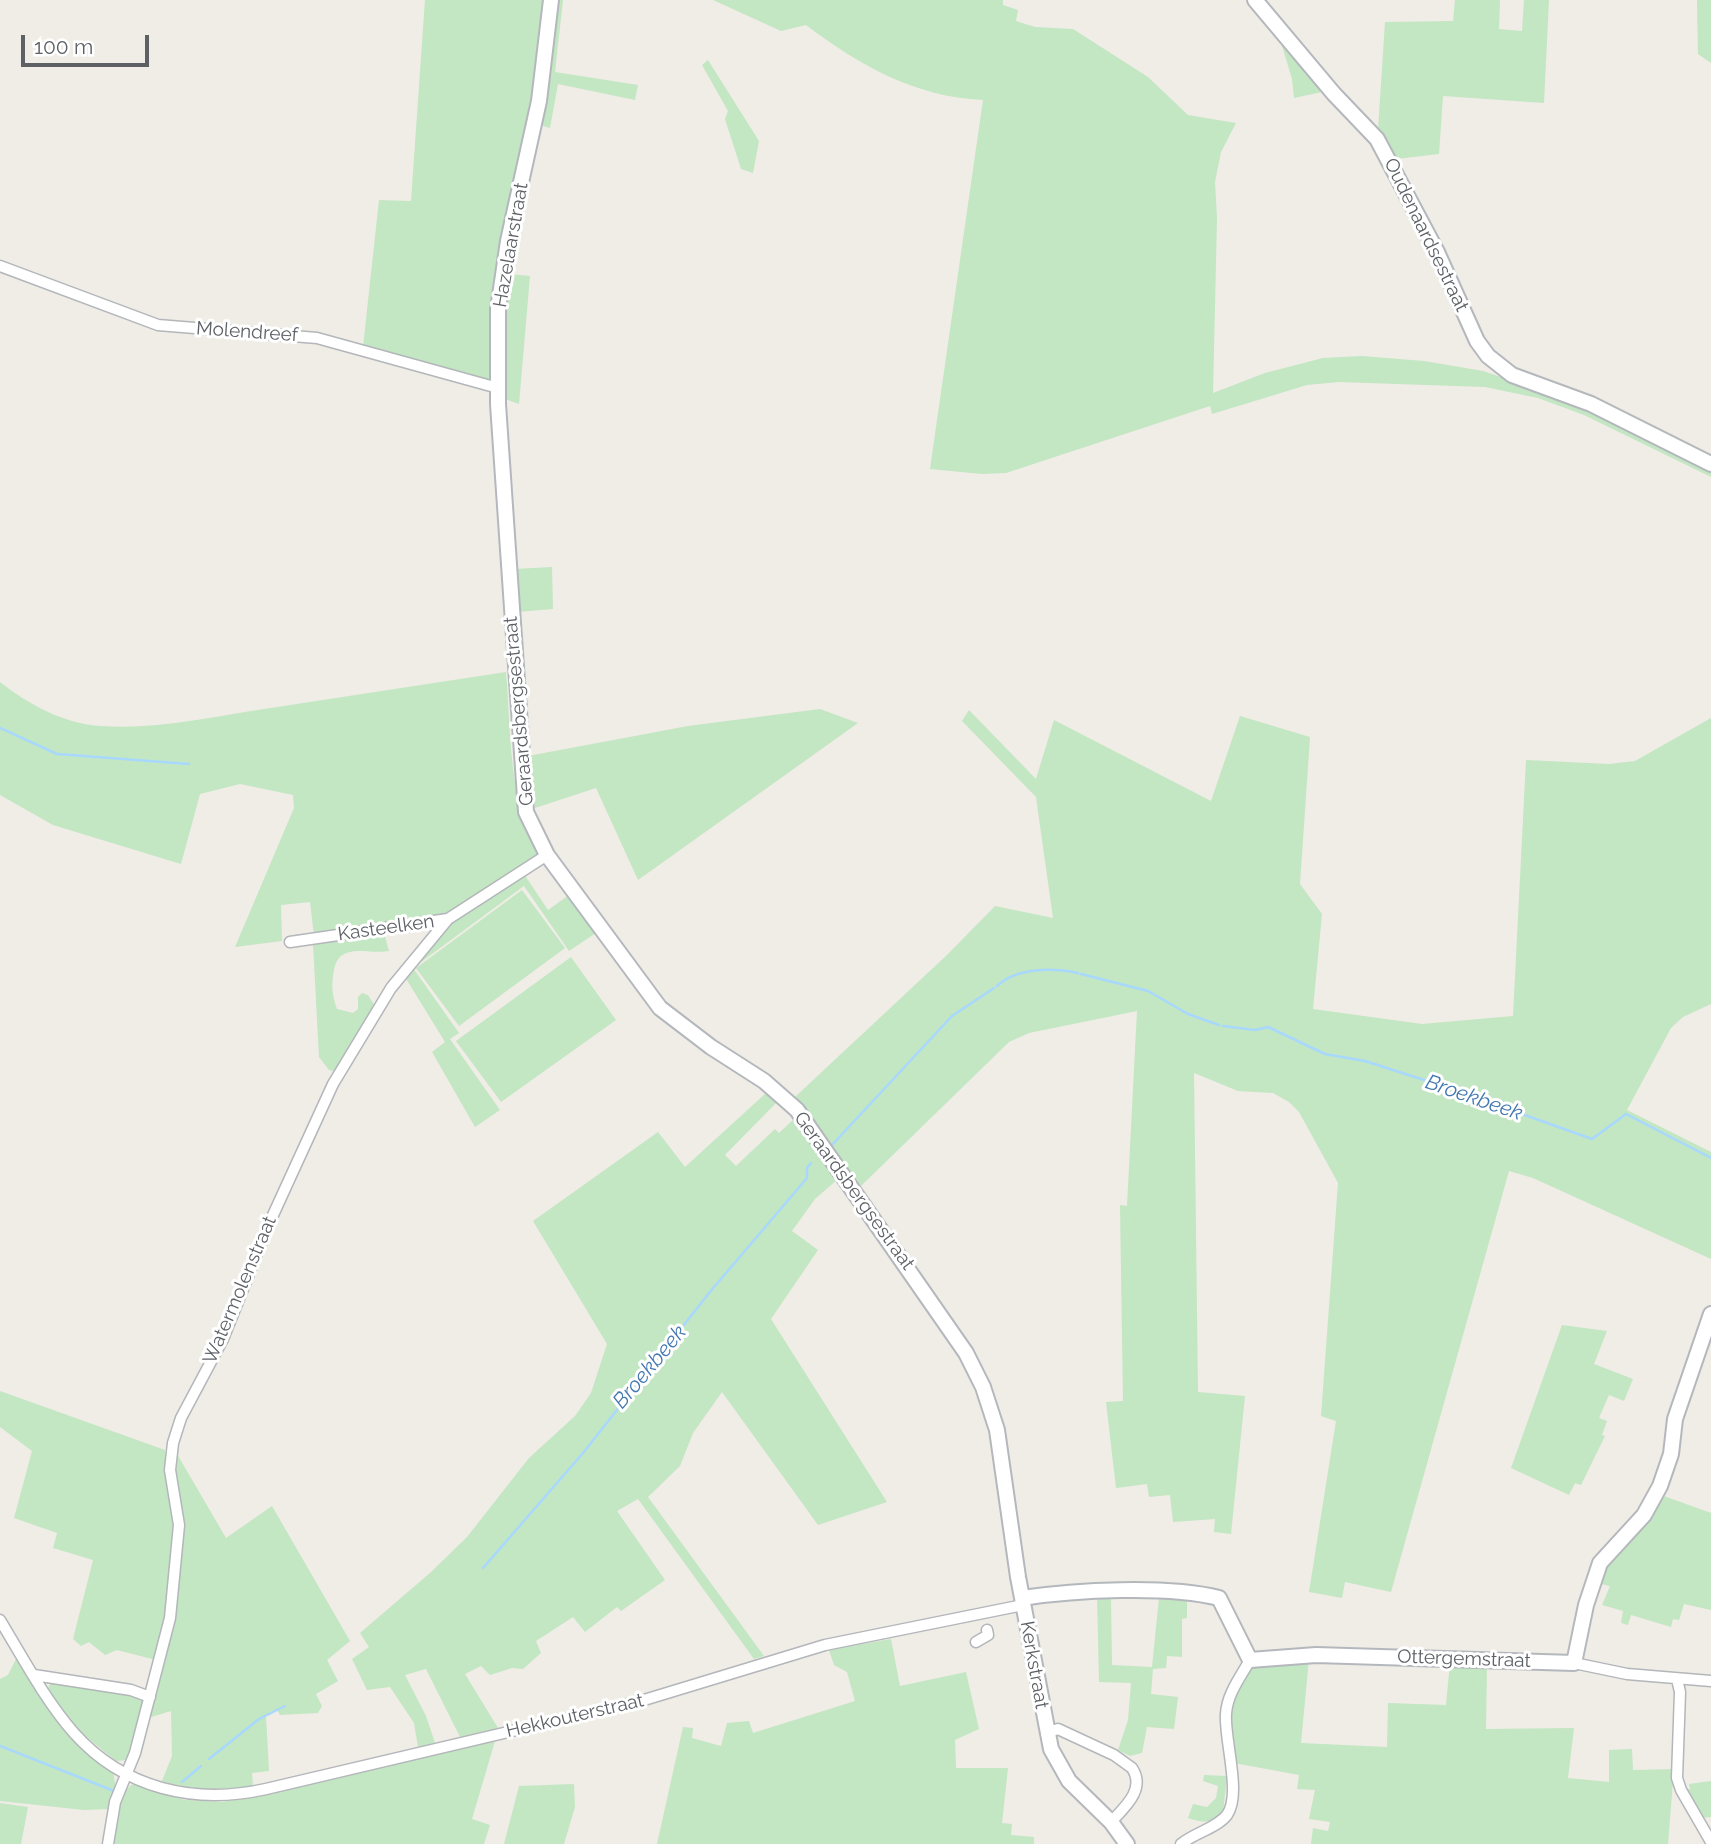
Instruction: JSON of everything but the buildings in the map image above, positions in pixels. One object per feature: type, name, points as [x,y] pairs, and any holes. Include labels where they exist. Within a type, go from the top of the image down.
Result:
[{"type":"street","name":"Hazelaarstraat","points":[[509,577],[498,388],[502,280],[539,101],[551,0]]},
{"type":"street","name":"Oudenaardsestraat","points":[[1255,0],[1287,33],[1334,94],[1377,139],[1437,252],[1476,341],[1488,356],[1512,374],[1591,404],[1711,464]]},
{"type":"street","name":"Molendreef","points":[[0,266],[158,325],[317,338],[498,388]]},
{"type":"street","name":"Geraardsbergsestraat","points":[[509,577],[522,788],[531,824],[547,855],[660,1008],[711,1047],[764,1081],[797,1110],[959,1342],[984,1387],[997,1430],[1022,1601]]},
{"type":"street","name":"Kasteelken","points":[[290,942],[447,919],[547,855]]},
{"type":"street","name":"Watermolenstraat","points":[[127,1772],[170,1618],[179,1525],[170,1470],[173,1443],[181,1418],[223,1339],[268,1226],[333,1084],[391,988],[447,919]]},
{"type":"street","points":[[1574,1663],[1586,1605],[1600,1563],[1644,1515],[1660,1486],[1671,1454],[1675,1419],[1711,1314]]},
{"type":"street","points":[[1022,1601],[1076,1592],[1175,1592],[1219,1598],[1250,1660],[1232,1693],[1226,1713],[1231,1762],[1228,1812],[1221,1821],[1181,1844]]},
{"type":"street","name":"Hekkouterstraat","points":[[0,1620],[74,1733],[100,1756],[164,1789],[185,1794],[236,1795],[644,1700],[825,1645],[986,1621],[1022,1601]]},
{"type":"street","name":"Kerkstraat","points":[[1022,1601],[1046,1733],[1054,1758],[1069,1781],[1111,1822],[1127,1844]]},
{"type":"street","points":[[976,1642],[988,1635],[986,1621]]},
{"type":"street","name":"Ottergemstraat","points":[[1250,1660],[1316,1654],[1574,1663],[1627,1674],[1711,1681]]},
{"type":"street","points":[[34,1675],[131,1690],[150,1697]]},
{"type":"street","points":[[1677,1679],[1680,1692],[1677,1779],[1711,1842]]},
{"type":"street","name":"Kerkstraat","points":[[1046,1733],[1058,1729],[1132,1768],[1137,1781],[1135,1793],[1111,1822]]},
{"type":"street","points":[[108,1844],[115,1802],[127,1772]]},
{"type":"green space","points":[[425,0],[543,0],[534,88],[491,348],[490,382],[363,347],[379,200],[411,201]]},
{"type":"green space","points":[[556,0],[563,0],[555,72],[638,85],[635,100],[558,84],[550,128],[540,125]]},
{"type":"green space","points":[[713,0],[1003,0],[1003,5],[1018,10],[1016,21],[1035,27],[1073,29],[1148,77],[1188,115],[1236,123],[1221,152],[1215,182],[1217,218],[1213,393],[1265,373],[1323,358],[1362,356],[1424,361],[1483,371],[1557,396],[1711,470],[1711,477],[1584,415],[1538,398],[1485,387],[1339,382],[1307,385],[1212,414],[1210,406],[1006,473],[982,474],[930,469],[983,100],[934,93],[911,85],[867,66],[806,25],[781,31]]},
{"type":"green space","points":[[1455,0],[1500,0],[1499,29],[1522,31],[1524,0],[1549,0],[1544,103],[1443,96],[1439,154],[1396,159],[1378,130],[1385,22],[1453,21]]},
{"type":"green space","points":[[1697,0],[1711,0],[1711,63],[1698,54]]},
{"type":"green space","points":[[1280,39],[1322,92],[1294,98],[1292,79]]},
{"type":"green space","points":[[708,60],[759,141],[753,173],[741,169],[725,119],[728,111],[702,65]]},
{"type":"green space","points":[[509,274],[530,276],[519,404],[505,399],[503,330]]},
{"type":"green space","points":[[552,567],[553,609],[517,612],[514,569]]},
{"type":"green space","points":[[506,672],[516,789],[521,812],[539,852],[446,916],[314,936],[310,902],[281,905],[282,941],[235,947],[294,808],[293,795],[240,784],[200,794],[181,864],[53,825],[0,795],[0,682],[22,698],[60,717],[87,724],[121,727],[182,722]]},
{"type":"green space","points":[[820,709],[858,723],[638,880],[596,788],[535,808],[528,756],[688,726]]},
{"type":"green space","points":[[969,710],[1036,779],[1054,720],[1211,801],[1240,716],[1310,737],[1300,884],[1322,914],[1313,1009],[1422,1024],[1513,1016],[1526,760],[1609,764],[1635,761],[1711,718],[1711,1004],[1683,1017],[1671,1028],[1627,1110],[1711,1152],[1711,1259],[1533,1178],[1509,1171],[1391,1592],[1345,1582],[1342,1598],[1309,1592],[1336,1421],[1321,1416],[1338,1183],[1299,1112],[1289,1102],[1273,1093],[1238,1091],[1194,1073],[1198,1392],[1245,1396],[1231,1534],[1214,1532],[1215,1519],[1173,1522],[1170,1495],[1149,1497],[1147,1484],[1116,1488],[1106,1402],[1123,1401],[1120,1205],[1127,1206],[1137,1011],[1029,1033],[1009,1042],[861,1186],[795,1097],[948,954],[995,906],[1053,918],[1036,797],[962,721]]},
{"type":"green space","points":[[524,874],[548,910],[569,895],[596,933],[569,951],[524,886],[413,968],[459,1033],[450,1039],[500,1110],[475,1127],[432,1052],[445,1042],[405,977],[452,922]]},
{"type":"green space","points":[[522,890],[565,948],[459,1026],[416,968]]},
{"type":"green space","points":[[384,933],[389,951],[349,952],[337,961],[332,985],[337,1009],[353,1013],[358,1009],[358,997],[362,993],[368,995],[375,1006],[336,1072],[329,1070],[319,1057],[313,944]]},
{"type":"green space","points":[[571,957],[616,1020],[501,1102],[456,1041]]},
{"type":"green space","points":[[766,1093],[777,1102],[725,1155],[736,1166],[775,1129],[779,1133],[794,1119],[838,1179],[815,1199],[792,1231],[818,1250],[771,1319],[887,1502],[818,1525],[722,1392],[693,1433],[680,1466],[648,1497],[764,1656],[754,1659],[638,1499],[617,1511],[665,1580],[621,1611],[617,1607],[585,1632],[573,1617],[536,1641],[541,1653],[523,1669],[512,1668],[490,1675],[481,1666],[465,1674],[498,1728],[460,1737],[426,1669],[405,1675],[426,1716],[435,1743],[418,1747],[414,1723],[390,1687],[367,1690],[352,1659],[369,1647],[360,1633],[467,1537],[529,1458],[575,1416],[591,1393],[607,1344],[533,1221],[658,1132],[685,1167]]},
{"type":"green space","points":[[1562,1325],[1607,1331],[1594,1364],[1633,1379],[1624,1401],[1609,1395],[1599,1418],[1607,1421],[1602,1435],[1605,1436],[1581,1485],[1575,1483],[1569,1495],[1511,1468]]},
{"type":"green space","points":[[0,1391],[165,1450],[165,1455],[177,1454],[226,1538],[272,1506],[350,1641],[327,1660],[338,1681],[316,1694],[322,1706],[318,1713],[280,1715],[277,1710],[266,1716],[269,1771],[252,1773],[253,1786],[207,1789],[162,1781],[172,1756],[171,1711],[148,1718],[165,1662],[179,1593],[170,1590],[156,1660],[117,1650],[105,1655],[89,1642],[81,1646],[73,1639],[93,1560],[53,1548],[57,1533],[14,1518],[32,1451],[0,1427]]},
{"type":"green space","points":[[1661,1495],[1711,1513],[1711,1610],[1684,1604],[1679,1620],[1673,1619],[1671,1627],[1631,1615],[1628,1625],[1621,1623],[1623,1611],[1602,1605],[1610,1586],[1597,1583],[1600,1572]]},
{"type":"green space","points":[[1097,1596],[1111,1598],[1112,1665],[1152,1667],[1159,1598],[1187,1598],[1187,1618],[1182,1619],[1182,1657],[1167,1656],[1166,1668],[1153,1669],[1151,1694],[1178,1697],[1174,1729],[1147,1727],[1142,1753],[1130,1756],[1118,1750],[1128,1720],[1131,1683],[1099,1682]]},
{"type":"green space","points":[[891,1639],[900,1686],[966,1672],[979,1729],[955,1740],[956,1768],[1008,1768],[1002,1823],[1012,1824],[1011,1835],[1034,1837],[1034,1844],[657,1844],[683,1727],[693,1728],[692,1738],[721,1746],[727,1723],[749,1721],[753,1733],[855,1701],[847,1672],[834,1665],[829,1650]]},
{"type":"green space","points":[[17,1657],[61,1724],[113,1771],[116,1789],[108,1809],[84,1810],[0,1801],[0,1679],[8,1675]]},
{"type":"green space","points":[[1309,1659],[1301,1743],[1387,1747],[1388,1703],[1446,1705],[1450,1663],[1487,1663],[1486,1729],[1574,1728],[1568,1778],[1609,1782],[1609,1750],[1632,1749],[1633,1770],[1674,1769],[1668,1844],[1311,1844],[1313,1828],[1328,1831],[1330,1822],[1309,1819],[1315,1790],[1297,1789],[1299,1775],[1234,1763],[1231,1724],[1238,1687],[1254,1666]]},
{"type":"green space","points":[[51,1682],[140,1697],[144,1705],[127,1760],[116,1761],[78,1730],[51,1695],[48,1688]]},
{"type":"green space","points":[[495,1741],[472,1819],[490,1825],[484,1844],[112,1844],[119,1803],[133,1784],[185,1800],[223,1802]]},
{"type":"green space","points":[[1204,1775],[1227,1776],[1223,1813],[1206,1822],[1188,1818],[1193,1804],[1207,1807],[1216,1798],[1218,1786],[1203,1781]]},
{"type":"green space","points":[[1711,1781],[1711,1817],[1700,1818],[1682,1789],[1690,1789],[1689,1784]]},
{"type":"green space","points":[[574,1784],[575,1807],[564,1844],[504,1844],[519,1786]]},
{"type":"green space","points":[[0,1803],[28,1807],[21,1844],[0,1844]]},
{"type":"waterway","points":[[0,728],[57,754],[189,764]]},
{"type":"waterway","name":"Broekbeek","points":[[997,986],[1015,975],[1036,970],[1078,973]]},
{"type":"waterway","name":"Broekbeek","points":[[1081,974],[1148,991],[1188,1014],[1219,1025]]},
{"type":"waterway","name":"Broekbeek","points":[[832,1145],[952,1016],[994,988]]},
{"type":"waterway","name":"Broekbeek","points":[[1223,1026],[1255,1030],[1268,1027],[1325,1054],[1365,1061],[1592,1139],[1626,1114],[1711,1158]]},
{"type":"waterway","name":"Broekbeek","points":[[483,1568],[583,1453],[709,1293],[807,1178],[807,1168],[811,1163]]},
{"type":"waterway","name":"Broekbeek","points":[[209,1759],[259,1719],[285,1706]]},
{"type":"waterway","name":"Broekbeek","points":[[0,1746],[114,1791]]},
{"type":"waterway","name":"Broekbeek","points":[[182,1782],[201,1766]]}]
